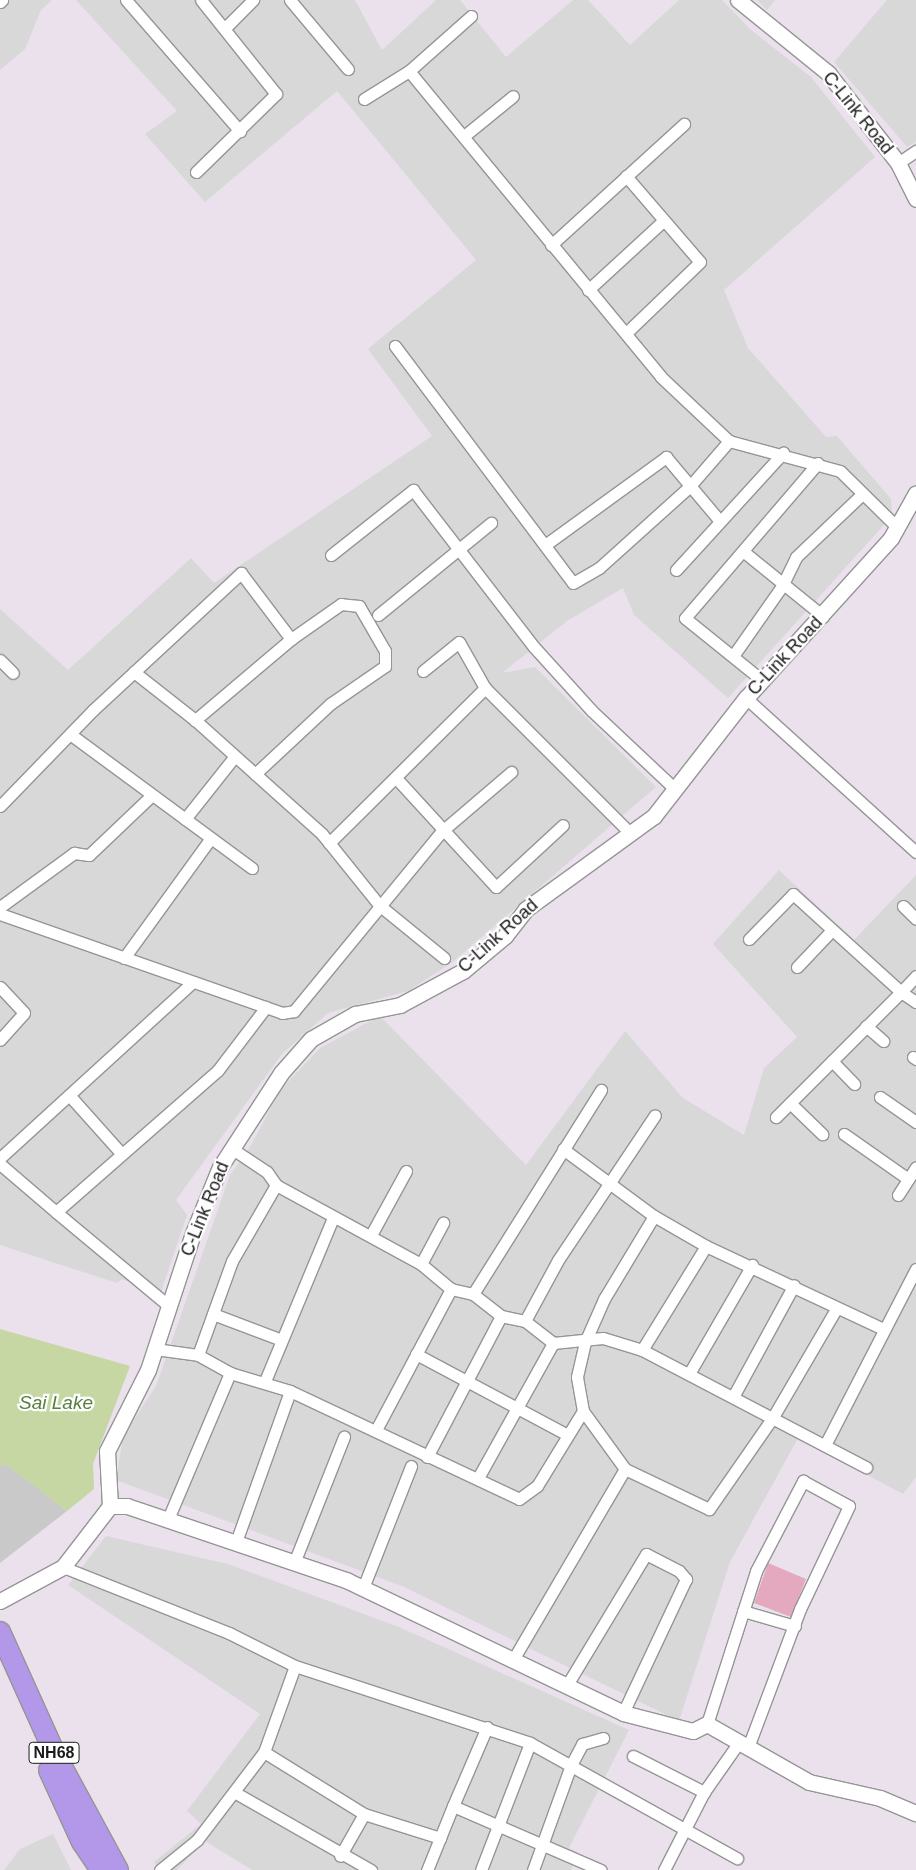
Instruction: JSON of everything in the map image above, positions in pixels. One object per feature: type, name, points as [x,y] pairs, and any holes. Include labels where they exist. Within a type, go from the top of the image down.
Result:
[{"type":"highway","name":"NH68","points":[[0,1632],[56,1756],[118,1870]]},
{"type":"highway","name":"NH68","points":[[0,1664],[95,1868]]},
{"type":"street","points":[[126,0],[240,131]]},
{"type":"street","points":[[196,172],[276,94],[201,0]]},
{"type":"street","points":[[225,28],[253,0]]},
{"type":"street","points":[[290,0],[348,70]]},
{"type":"street","name":"C-Link Road","points":[[738,0],[828,73],[898,163],[916,200]]},
{"type":"street","points":[[364,99],[408,71],[471,16]]},
{"type":"street","points":[[408,71],[464,136],[588,290],[627,332],[661,377],[729,441],[783,452],[840,472],[861,495],[897,527]]},
{"type":"street","points":[[464,136],[513,96]]},
{"type":"street","points":[[551,245],[684,124]]},
{"type":"street","points":[[898,163],[916,151]]},
{"type":"street","points":[[626,176],[700,262],[627,332]]},
{"type":"street","points":[[588,290],[664,222]]},
{"type":"street","points":[[395,346],[573,583],[599,568],[690,486],[729,441]]},
{"type":"street","points":[[676,570],[783,452]]},
{"type":"street","points":[[545,545],[666,457],[720,520]]},
{"type":"street","points":[[763,681],[685,618],[744,552],[766,519],[818,463]]},
{"type":"street","points":[[331,555],[413,490],[534,647],[592,711],[674,788]]},
{"type":"street","name":"C-Link Road","points":[[110,1506],[107,1451],[155,1349],[193,1233],[231,1148],[281,1073],[311,1039],[355,1014],[400,1005],[463,971],[504,936],[526,908],[654,816],[746,698],[824,616],[897,527],[916,493]]},
{"type":"street","points":[[733,656],[782,586],[796,557],[861,495]]},
{"type":"street","points":[[378,614],[491,523]]},
{"type":"street","points":[[744,552],[782,586],[824,616]]},
{"type":"street","points":[[0,806],[134,672],[241,574],[291,639]]},
{"type":"street","points":[[195,720],[291,639],[341,604],[359,606],[385,651],[385,666],[330,704],[255,774]]},
{"type":"street","points":[[423,671],[460,642],[485,688],[630,833]]},
{"type":"street","points":[[0,660],[13,673]]},
{"type":"street","points":[[134,672],[195,720],[236,756],[329,843],[379,905],[444,958]]},
{"type":"street","points":[[329,843],[485,688]]},
{"type":"street","points":[[746,698],[916,852]]},
{"type":"street","points":[[70,734],[252,868]]},
{"type":"street","points":[[185,818],[236,756]]},
{"type":"street","points":[[0,914],[282,1013],[294,1010],[442,831],[511,772]]},
{"type":"street","points":[[396,778],[442,831],[496,887],[563,825]]},
{"type":"street","points":[[0,906],[74,853],[89,855],[152,795]]},
{"type":"street","points":[[124,958],[211,838]]},
{"type":"street","points":[[749,940],[793,894],[900,992],[916,1002]]},
{"type":"street","points":[[903,906],[916,919]]},
{"type":"street","points":[[798,967],[832,930]]},
{"type":"street","points":[[776,1117],[916,976]]},
{"type":"street","points":[[0,1158],[193,982]]},
{"type":"street","points":[[0,987],[24,1013],[0,1040]]},
{"type":"street","points":[[56,1212],[120,1152],[218,1070],[266,1007]]},
{"type":"street","points":[[866,1026],[883,1041]]},
{"type":"street","points":[[832,1061],[854,1084]]},
{"type":"street","points":[[473,1294],[601,1090]]},
{"type":"street","points":[[69,1095],[120,1152]]},
{"type":"street","points":[[880,1097],[916,1122]]},
{"type":"street","points":[[790,1103],[822,1134]]},
{"type":"street","points":[[526,1321],[558,1260],[655,1115]]},
{"type":"street","points":[[844,1134],[908,1179]]},
{"type":"street","points":[[231,1148],[267,1172],[276,1185],[333,1218],[371,1235],[421,1264],[451,1289],[473,1294],[501,1316],[526,1321],[553,1343],[585,1342],[603,1338],[642,1350],[674,1369],[690,1372],[866,1467]]},
{"type":"street","points":[[563,1149],[654,1216],[706,1246],[752,1265],[794,1285],[836,1309],[883,1329]]},
{"type":"street","points":[[0,1164],[169,1306]]},
{"type":"street","points":[[898,1195],[916,1168]]},
{"type":"street","points":[[371,1235],[406,1171]]},
{"type":"street","points":[[198,1355],[232,1261],[276,1185]]},
{"type":"street","points":[[654,1216],[604,1299],[585,1342],[578,1377],[584,1411],[625,1469],[709,1509],[773,1417],[836,1309]]},
{"type":"street","points":[[265,1382],[279,1339],[333,1218]]},
{"type":"street","points":[[421,1264],[443,1223]]},
{"type":"street","points":[[642,1350],[706,1246]]},
{"type":"street","points":[[690,1372],[752,1265]]},
{"type":"street","points":[[825,1445],[883,1329],[916,1269]]},
{"type":"street","points":[[734,1395],[794,1285]]},
{"type":"street","points":[[376,1430],[451,1289]]},
{"type":"street","points":[[213,1314],[279,1339]]},
{"type":"street","points":[[427,1457],[501,1316]]},
{"type":"street","points":[[478,1478],[553,1343]]},
{"type":"street","points":[[155,1349],[198,1355],[230,1373],[290,1391],[376,1430],[427,1457],[478,1478],[510,1496],[525,1499],[584,1411]]},
{"type":"street","points":[[416,1354],[568,1435]]},
{"type":"street","points":[[168,1519],[230,1373]]},
{"type":"street","points":[[236,1542],[290,1391]]},
{"type":"street","points":[[294,1563],[344,1437]]},
{"type":"street","points":[[363,1588],[411,1466]]},
{"type":"street","points":[[514,1658],[625,1469]]},
{"type":"street","points":[[0,1601],[63,1567],[110,1506],[127,1506],[236,1542],[363,1588],[514,1658],[623,1713],[693,1731],[707,1724],[756,1571],[803,1481],[849,1506],[744,1744],[704,1792],[664,1870]]},
{"type":"street","points":[[567,1685],[646,1554],[671,1567],[686,1579],[623,1713]]},
{"type":"street","points":[[63,1567],[229,1633],[295,1666],[487,1727],[530,1743],[685,1831],[737,1858]]},
{"type":"street","points":[[743,1611],[795,1626]]},
{"type":"street","points":[[160,1870],[197,1840],[264,1752],[295,1666]]},
{"type":"street","points":[[707,1724],[809,1782],[880,1798],[916,1813]]},
{"type":"street","points":[[428,1870],[487,1727]]},
{"type":"street","points":[[534,1870],[570,1765],[582,1744],[603,1738]]},
{"type":"street","points":[[481,1870],[530,1743]]},
{"type":"street","points":[[264,1752],[364,1814],[440,1838]]},
{"type":"street","points":[[633,1756],[704,1792]]},
{"type":"street","points":[[234,1792],[340,1856],[368,1869]]},
{"type":"street","points":[[453,1806],[601,1870]]},
{"type":"street","points":[[340,1856],[364,1814]]},
{"type":"shaded area","points":[[0,0],[52,0],[41,10],[25,49],[0,70]]},
{"type":"shaded area","points":[[76,0],[355,0],[382,50],[436,0],[460,0],[506,57],[573,0],[588,0],[630,45],[679,0],[722,0],[751,30],[811,77],[875,157],[724,290],[748,348],[826,437],[837,436],[891,499],[892,516],[728,698],[634,615],[623,588],[567,621],[502,673],[535,667],[656,787],[454,961],[408,991],[328,1013],[282,1054],[176,1200],[187,1215],[160,1295],[122,1279],[117,1283],[0,1245],[0,609],[68,670],[191,558],[214,583],[432,436],[368,349],[476,260],[337,91],[205,202],[145,134],[177,111]]},
{"type":"shaded area","points":[[757,0],[775,0],[767,10]]},
{"type":"shaded area","points":[[887,0],[916,0],[916,142],[907,147],[834,62]]},
{"type":"shaded area","points":[[779,870],[854,940],[916,875],[916,1477],[903,1494],[798,1438],[730,1562],[679,1721],[404,1587],[116,1480],[123,1436],[156,1386],[230,1175],[250,1147],[280,1090],[320,1048],[380,1016],[526,1165],[625,1031],[683,1098],[744,1135],[764,1068],[797,1037],[713,944]]},
{"type":"shaded area","points":[[5,1463],[67,1511],[0,1563],[0,1466]]},
{"type":"shaded area","points":[[106,1536],[228,1564],[399,1627],[629,1730],[569,1848],[577,1852],[571,1870],[252,1870],[205,1841],[177,1870],[160,1870],[154,1862],[201,1824],[187,1811],[260,1714],[68,1585]]},
{"type":"shaded area","points":[[768,1563],[806,1579],[791,1617],[754,1603]]},
{"type":"shaded area","points":[[53,1834],[71,1870],[4,1870],[20,1849]]},
{"type":"water","name":"Sai Lake","points":[[0,1329],[130,1366],[93,1464],[94,1489],[67,1511],[5,1464],[0,1466]]}]
